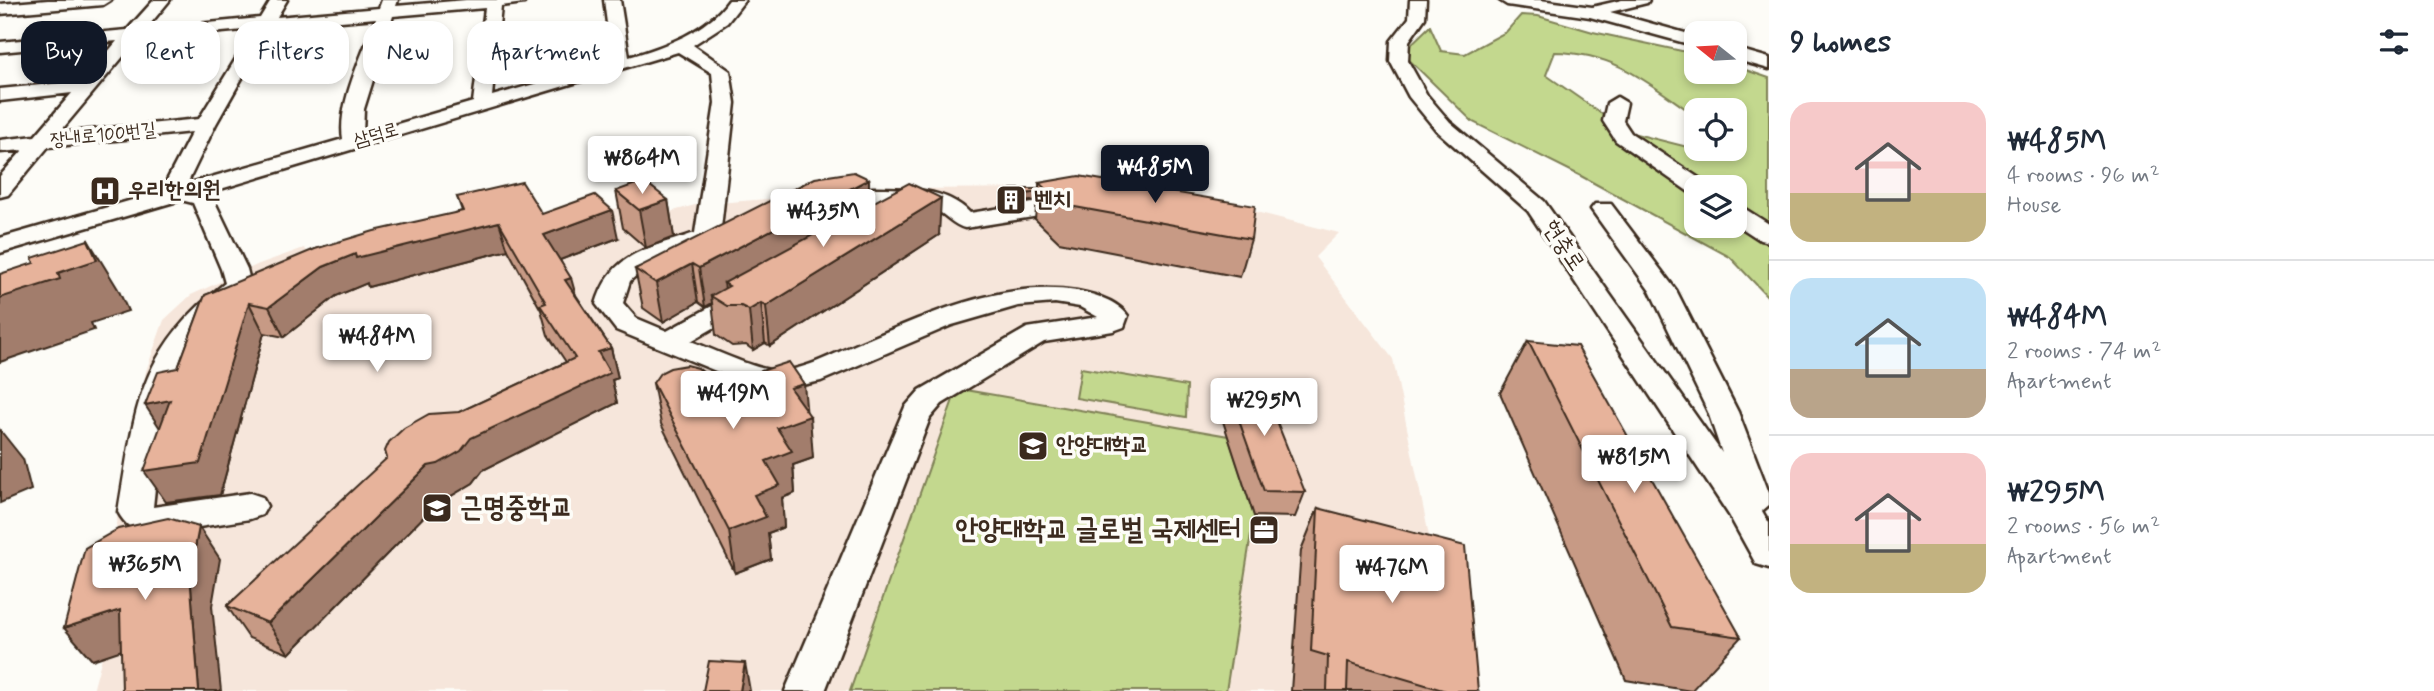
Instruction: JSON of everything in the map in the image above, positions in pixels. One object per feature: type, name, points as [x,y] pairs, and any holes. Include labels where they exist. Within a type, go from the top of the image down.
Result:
[{"type":"street","points":[[0,9],[103,0]]},
{"type":"street","points":[[143,21],[162,0]]},
{"type":"street","points":[[266,21],[279,0]]},
{"type":"street","points":[[279,21],[388,6],[518,0]]},
{"type":"street","points":[[612,0],[615,21]]},
{"type":"street","name":"삼덕로","points":[[624,62],[680,45],[729,13],[737,0]]},
{"type":"street","name":"현충로","points":[[1418,0],[1417,18],[1400,41],[1399,61],[1419,97],[1443,126],[1536,206],[1741,506],[1769,554]]},
{"type":"street","points":[[1507,0],[1591,12],[1684,38]]},
{"type":"street","points":[[1591,12],[1640,0]]},
{"type":"street","points":[[482,104],[494,1]]},
{"type":"street","points":[[354,142],[351,126],[354,108],[388,6]]},
{"type":"street","points":[[0,47],[121,37]]},
{"type":"street","points":[[680,45],[721,71],[725,103],[718,234],[639,262],[623,273],[615,285],[609,304],[626,324],[772,381],[800,377],[940,322],[1016,297],[1051,295],[1077,298],[1107,309],[1115,316],[1114,321],[1104,324],[1037,334],[931,397],[916,414],[805,691]]},
{"type":"street","points":[[0,190],[121,47]]},
{"type":"street","points":[[1747,57],[1769,64]]},
{"type":"street","points":[[234,76],[176,184],[179,192],[202,198],[234,269],[238,285],[202,315],[180,342],[157,386],[135,512],[148,522],[250,506]]},
{"type":"street","name":"삼덕로","points":[[0,246],[550,84]]},
{"type":"street","points":[[0,95],[88,86]]},
{"type":"street","points":[[1617,103],[1613,121],[1623,137],[1684,178]]},
{"type":"street","name":"장내로100번길","points":[[0,146],[206,124]]},
{"type":"street","points":[[805,204],[837,198],[900,196],[950,206],[965,221],[1064,205]]},
{"type":"street","points":[[883,221],[894,214],[941,204]]},
{"type":"street","points":[[1603,209],[1662,290],[1723,412],[1755,500],[1741,506]]},
{"type":"street","points":[[1747,220],[1769,234]]},
{"type":"street","points":[[668,342],[764,288]]},
{"type":"shaded area","name":"안양대학교","points":[[1065,188],[1252,211],[1339,233],[1315,257],[1393,359],[1440,590],[1454,691],[93,691],[126,567],[116,524],[146,371],[164,320],[191,295],[259,264],[304,248],[315,260],[509,194],[549,229],[637,202],[655,216],[695,205],[882,189]]},
{"type":"green space","points":[[1521,15],[1538,16],[1593,32],[1684,51],[1684,84],[1747,84],[1747,70],[1769,78],[1769,298],[1730,257],[1695,238],[1747,238],[1747,175],[1684,175],[1684,232],[1473,122],[1402,53],[1430,26],[1441,51],[1465,54],[1506,32]],"holes":[[[1555,52],[1577,54],[1614,64],[1630,72],[1684,108],[1684,98],[1747,98],[1747,161],[1684,161],[1684,146],[1628,132],[1546,75]]]},
{"type":"green space","points":[[1081,368],[1187,386],[1186,417],[1076,398]]},
{"type":"green space","points":[[960,389],[1228,436],[1254,516],[1226,691],[850,691],[954,397]]},
{"type":"building","points":[[854,172],[869,179],[699,268],[692,264],[656,283],[635,269],[815,178]]},
{"type":"building","points":[[1079,176],[1255,206],[1251,239],[1064,205],[1039,183]]},
{"type":"building","points":[[644,181],[668,200],[639,210],[616,191]]},
{"type":"building","points":[[522,182],[542,214],[595,195],[612,210],[544,235],[571,278],[565,280],[611,348],[598,352],[610,373],[471,438],[461,451],[438,464],[428,466],[268,623],[227,606],[387,458],[385,451],[389,442],[404,428],[429,414],[459,412],[575,358],[540,305],[546,303],[499,222],[356,258],[355,254],[323,267],[269,307],[249,303],[200,463],[144,471],[170,400],[145,405],[158,372],[178,368],[205,295],[315,249],[374,231],[463,211],[457,197]]},
{"type":"building","points":[[909,183],[941,198],[766,306],[761,303],[749,310],[741,306],[727,306],[711,296],[729,286],[724,283]]},
{"type":"building","points":[[1012,189],[1039,189],[1038,192],[1018,195]]},
{"type":"building","points":[[88,240],[97,260],[58,273],[60,279],[0,298],[0,274],[34,263],[32,258]]},
{"type":"building","points":[[1528,341],[1577,346],[1741,637],[1672,627]]},
{"type":"building","points":[[789,362],[804,384],[790,388],[810,416],[777,428],[792,451],[766,461],[780,485],[754,495],[766,517],[729,531],[653,383],[660,373],[687,365],[698,368],[718,385]]},
{"type":"building","points":[[1225,381],[1261,382],[1305,492],[1264,491]]},
{"type":"building","points":[[1318,508],[1465,546],[1478,691],[1446,691],[1348,662],[1347,691],[1327,691],[1328,656],[1311,651]]},
{"type":"building","points":[[168,518],[199,527],[190,574],[199,691],[122,691],[120,610],[64,628],[85,548],[118,529]]},
{"type":"building","points":[[709,661],[745,663],[740,691],[703,691]]},
{"type":"place","name":"우리한의원","points":[[105,191]]},
{"type":"place","name":"벤치","points":[[1011,200]]},
{"type":"place","name":"안양대학교","points":[[1033,446]]},
{"type":"place","name":"근명중학교","points":[[437,508]]},
{"type":"place","name":"안양대학교 글로벌 국제센터","points":[[1264,530]]}]
